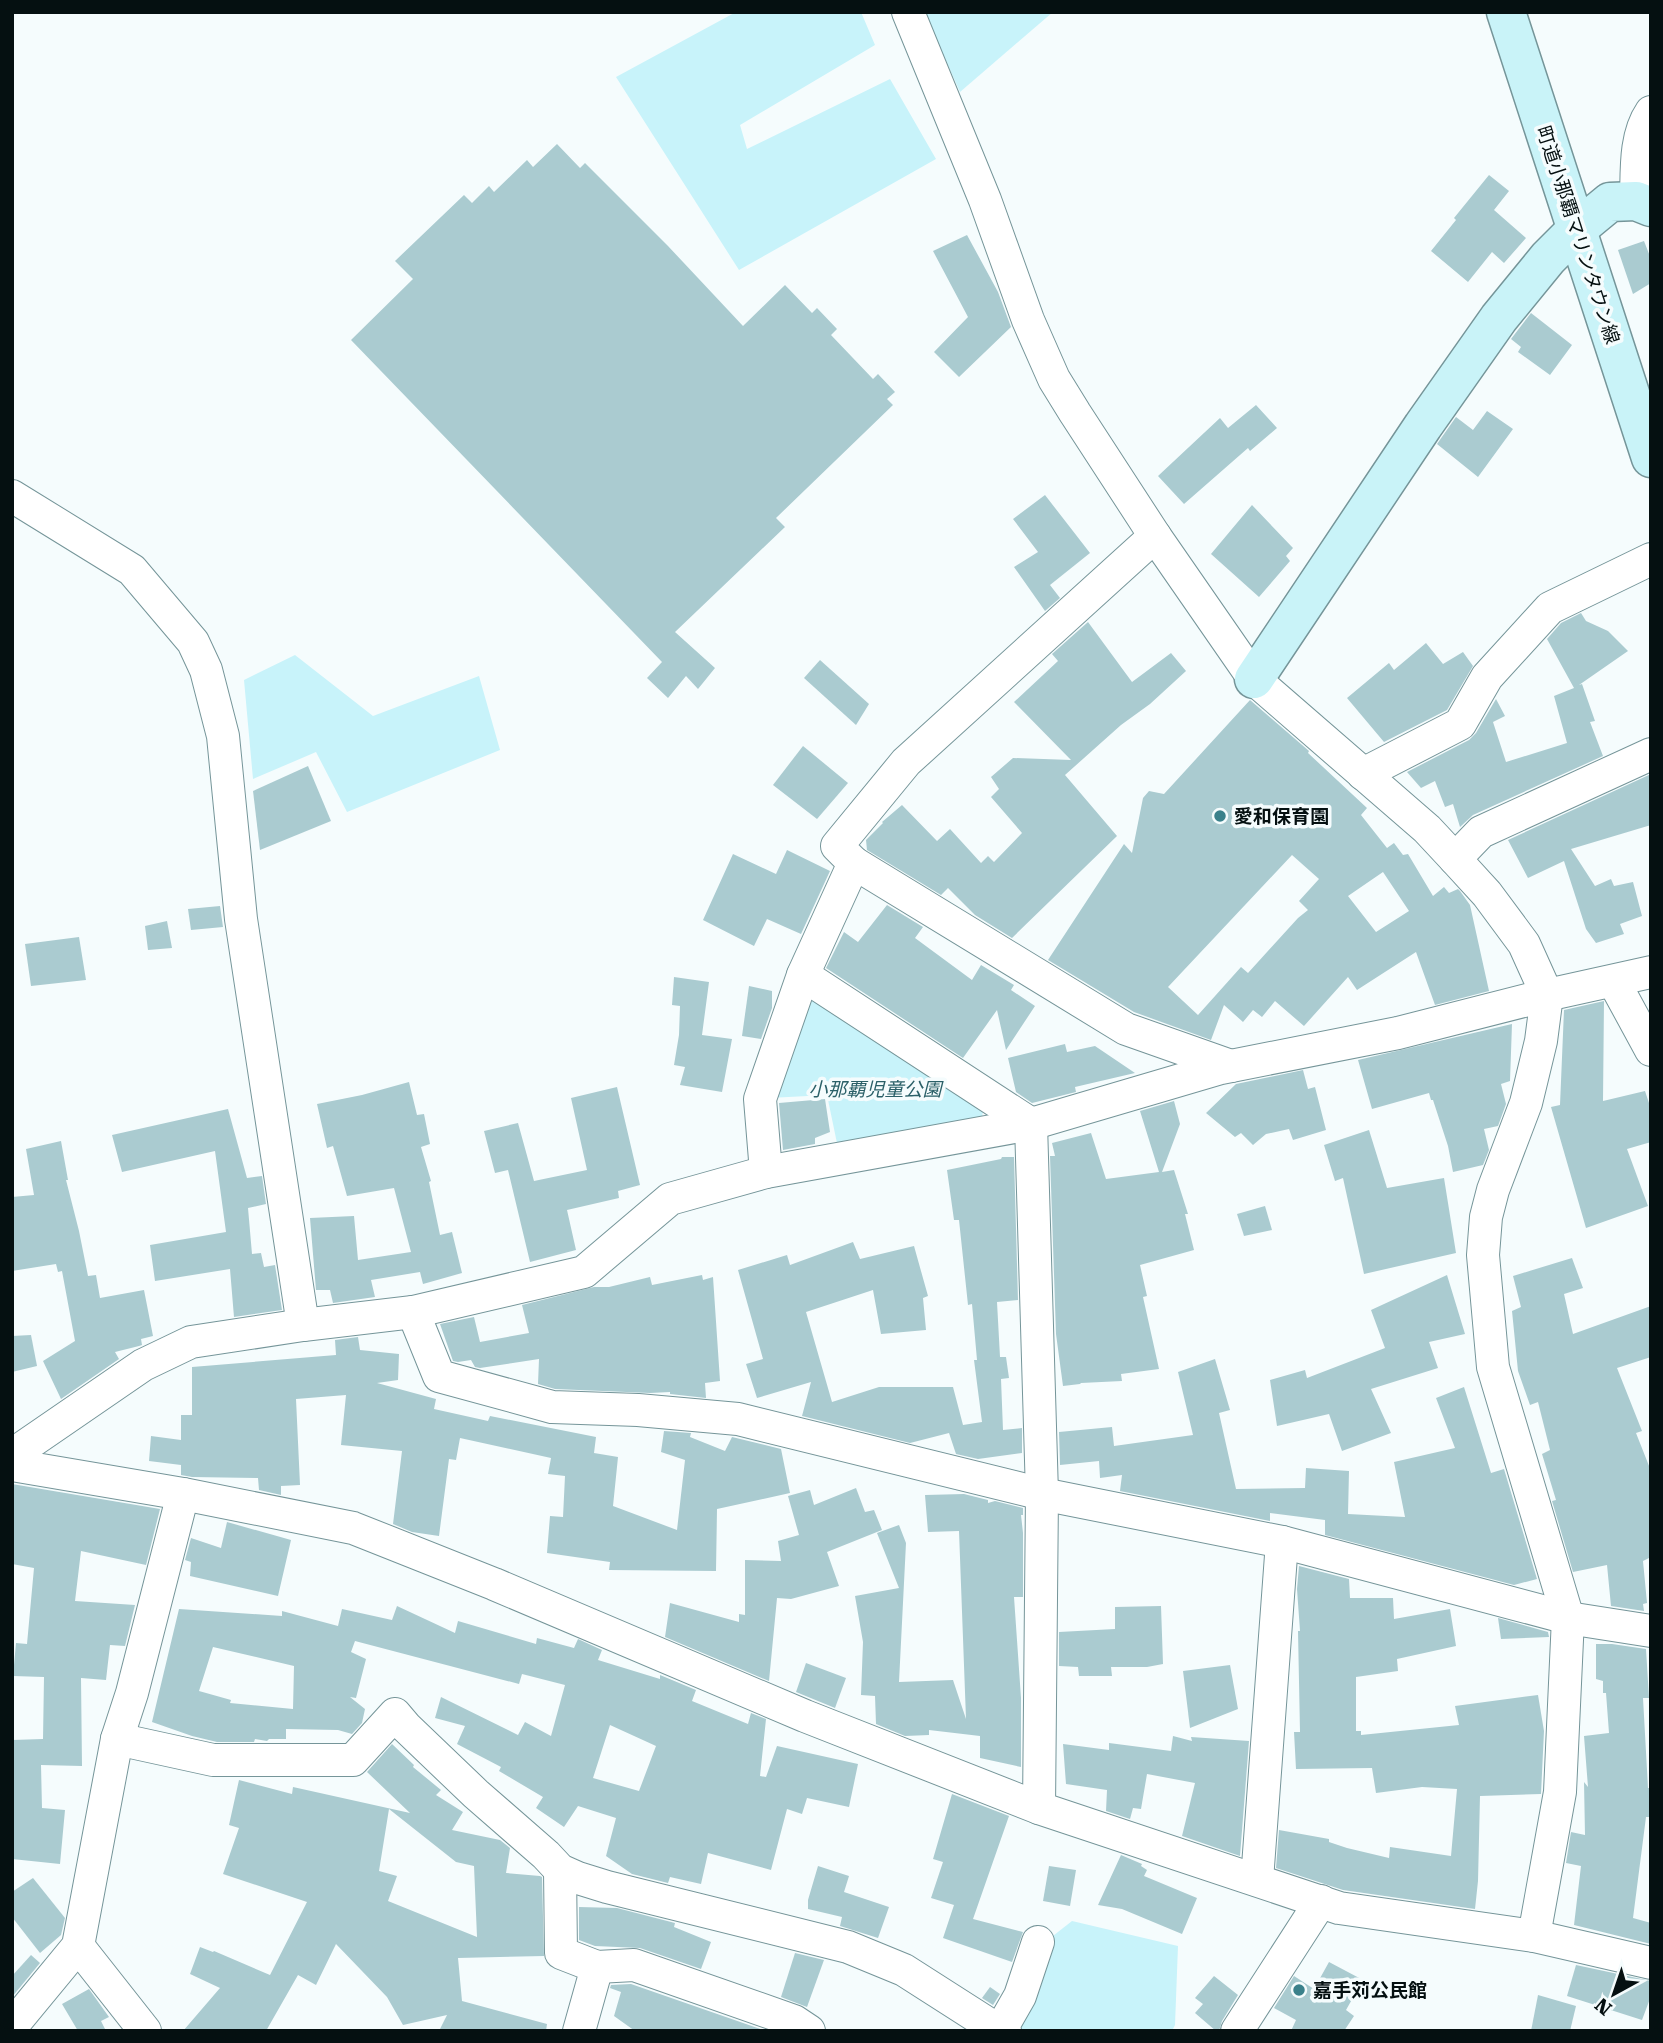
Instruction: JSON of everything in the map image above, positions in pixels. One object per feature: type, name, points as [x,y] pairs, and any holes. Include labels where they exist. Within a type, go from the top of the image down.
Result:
[{"type":"street","points":[[908,12],[985,200],[1028,320],[1054,379],[1155,536],[1254,679],[1427,830],[1488,894],[1524,944],[1547,995],[1541,1041],[1526,1103],[1493,1189],[1486,1217],[1483,1255],[1493,1367],[1569,1618],[1560,1792],[1534,1936]]},
{"type":"street","name":"町道小那覇マリンタウン線","points":[[1506,12],[1651,458]]},
{"type":"street","points":[[1254,679],[1423,426],[1499,318],[1548,258],[1609,202],[1643,204],[1640,143],[1646,119],[1651,113]]},
{"type":"street","points":[[12,496],[132,570],[193,642],[206,670],[223,736],[242,919],[303,1325]]},
{"type":"street","points":[[1155,536],[906,762],[837,846],[854,863],[1126,1029],[1231,1066]]},
{"type":"street","points":[[1363,774],[1460,724],[1487,677],[1550,608],[1651,559]]},
{"type":"street","points":[[1455,859],[1481,832],[1651,754]]},
{"type":"street","points":[[766,1172],[760,1099],[803,975],[854,863]]},
{"type":"street","points":[[12,1455],[143,1365],[191,1342],[413,1312],[584,1272],[670,1199],[766,1172],[1031,1124],[1231,1066],[1398,1033],[1651,972]]},
{"type":"street","points":[[803,975],[1031,1124]]},
{"type":"street","points":[[1614,982],[1651,1050]]},
{"type":"street","points":[[1031,1124],[1042,1494],[1039,1808]]},
{"type":"street","points":[[413,1312],[439,1376],[552,1407],[638,1410],[738,1419],[1042,1494],[1282,1542],[1569,1618],[1651,1631]]},
{"type":"street","points":[[12,1465],[183,1494],[354,1528],[494,1584],[805,1716],[1039,1808],[1339,1908],[1534,1936],[1651,1963]]},
{"type":"street","points":[[12,2026],[78,1946],[117,1739],[132,1693],[183,1494]]},
{"type":"street","points":[[1257,1880],[1282,1542]]},
{"type":"street","points":[[117,1739],[213,1760],[353,1760],[395,1714],[476,1794],[547,1855],[560,1870],[607,1887],[848,1947],[904,1970],[996,2031]]},
{"type":"street","points":[[560,1870],[561,1954],[597,1967],[634,1965],[794,2021],[809,2031]]},
{"type":"street","points":[[1237,2031],[1321,1901]]},
{"type":"street","points":[[1005,2031],[1004,2024],[1020,1996],[1038,1942]]},
{"type":"street","points":[[78,1946],[145,2031]]},
{"type":"street","points":[[581,2030],[597,1967]]},
{"type":"green space","points":[[736,12],[861,12],[875,45],[740,125],[747,149],[890,79],[936,159],[739,270],[616,77]]},
{"type":"green space","points":[[924,12],[1053,12],[960,92]]},
{"type":"green space","points":[[295,655],[373,716],[479,676],[500,750],[347,812],[316,752],[253,779],[244,680]]},
{"type":"green space","name":"小那覇児童公園","points":[[807,985],[984,1103],[982,1118],[838,1148],[827,1095],[769,1098]]},
{"type":"green space","points":[[1072,1921],[1178,1946],[1175,2025],[1172,2031],[1014,2031],[1044,1943]]},
{"type":"building","points":[[557,144],[580,168],[585,163],[743,326],[785,285],[812,313],[817,308],[837,329],[831,335],[873,379],[878,374],[895,392],[887,399],[893,405],[776,518],[785,527],[675,632],[715,668],[698,689],[686,676],[668,698],[647,678],[662,662],[351,340],[413,279],[395,261],[464,195],[472,203],[489,186],[494,192],[527,160],[533,167]]},
{"type":"building","points":[[1489,175],[1509,191],[1494,210],[1526,238],[1504,263],[1492,252],[1468,282],[1431,251]]},
{"type":"building","points":[[967,235],[998,292],[1011,327],[959,377],[934,352],[968,317],[933,251]]},
{"type":"building","points":[[1644,241],[1651,259],[1651,283],[1633,294],[1618,250]]},
{"type":"building","points":[[1531,313],[1572,345],[1550,375],[1518,352],[1521,347],[1511,339]]},
{"type":"building","points":[[1256,405],[1277,428],[1250,451],[1248,448],[1184,504],[1158,476],[1220,418],[1228,428]]},
{"type":"building","points":[[1487,411],[1513,429],[1478,477],[1437,444],[1456,417],[1473,430]]},
{"type":"building","points":[[1045,495],[1090,553],[1050,585],[1060,598],[1045,611],[1014,567],[1038,552],[1013,519]]},
{"type":"building","points":[[1252,505],[1293,548],[1286,556],[1290,561],[1259,597],[1211,554]]},
{"type":"building","points":[[1581,613],[1586,621],[1608,631],[1628,651],[1579,685],[1582,684],[1595,721],[1590,722],[1603,756],[1473,815],[1460,827],[1453,804],[1445,807],[1435,781],[1421,788],[1407,772],[1469,740],[1496,699],[1505,716],[1493,722],[1506,762],[1567,743],[1554,696],[1574,688],[1547,639],[1561,623]]},
{"type":"building","points":[[1088,622],[1132,682],[1171,653],[1186,671],[1065,775],[1117,836],[1012,938],[975,915],[948,888],[941,895],[867,850],[866,840],[902,805],[937,841],[950,829],[981,863],[988,856],[994,862],[1022,833],[991,797],[999,789],[991,777],[1013,758],[1071,760],[1014,702],[1058,661],[1052,654]]},
{"type":"building","points":[[1426,643],[1443,664],[1463,652],[1473,666],[1447,710],[1384,742],[1347,698],[1389,663],[1394,670]]},
{"type":"building","points":[[820,660],[869,704],[856,725],[804,678]]},
{"type":"building","points":[[1250,700],[1309,751],[1308,753],[1367,808],[1361,815],[1387,848],[1394,843],[1403,855],[1408,854],[1433,896],[1444,887],[1449,893],[1458,889],[1460,891],[1470,905],[1489,991],[1435,1005],[1416,952],[1357,990],[1348,977],[1304,1026],[1275,1001],[1262,1017],[1253,1010],[1243,1022],[1224,1005],[1211,1040],[1134,1012],[1048,960],[1124,844],[1132,853],[1143,798],[1149,791],[1164,794]],"holes":[[[1292,855],[1319,879],[1299,901],[1308,910],[1248,973],[1241,967],[1198,1015],[1168,987]],[[1383,872],[1409,911],[1376,932],[1348,896]]]},
{"type":"building","points":[[803,746],[848,783],[817,819],[773,785]]},
{"type":"building","points":[[308,766],[331,821],[260,850],[253,791]]},
{"type":"building","points":[[1651,774],[1651,825],[1571,849],[1595,886],[1611,879],[1614,886],[1633,882],[1642,916],[1620,924],[1624,934],[1596,943],[1586,929],[1564,861],[1528,878],[1508,840]]},
{"type":"building","points":[[787,850],[830,871],[801,934],[767,919],[754,946],[703,920],[733,854],[776,874]]},
{"type":"building","points":[[887,905],[923,927],[915,938],[972,980],[981,965],[1014,985],[1011,990],[1035,1006],[1006,1050],[997,1010],[963,1058],[826,968],[844,932],[858,942]]},
{"type":"building","points":[[220,906],[223,927],[191,930],[188,909]]},
{"type":"building","points":[[167,921],[172,948],[148,950],[145,926]]},
{"type":"building","points":[[79,937],[86,980],[31,986],[25,944]]},
{"type":"building","points":[[674,977],[709,982],[702,1035],[732,1039],[722,1092],[680,1085],[685,1067],[674,1065],[680,1006],[672,1005]]},
{"type":"building","points":[[749,986],[772,991],[772,1008],[761,1039],[742,1036]]},
{"type":"building","points":[[1604,1001],[1603,1101],[1645,1091],[1651,1109],[1651,1142],[1627,1149],[1648,1206],[1586,1228],[1551,1107],[1560,1105],[1564,1010]]},
{"type":"building","points":[[1512,1024],[1510,1081],[1501,1084],[1506,1104],[1498,1126],[1484,1129],[1489,1150],[1483,1165],[1453,1172],[1448,1146],[1429,1093],[1372,1109],[1358,1060]]},
{"type":"building","points":[[1065,1044],[1067,1052],[1095,1046],[1135,1073],[1075,1087],[1076,1092],[1032,1103],[1016,1092],[1008,1058]]},
{"type":"building","points":[[1303,1070],[1308,1089],[1315,1087],[1326,1130],[1293,1140],[1289,1129],[1266,1134],[1253,1145],[1241,1133],[1235,1137],[1206,1113],[1236,1084]]},
{"type":"building","points":[[409,1082],[417,1115],[424,1114],[430,1144],[421,1147],[431,1181],[429,1182],[440,1235],[452,1232],[462,1273],[423,1284],[420,1272],[371,1280],[375,1297],[333,1303],[330,1290],[316,1290],[310,1218],[354,1216],[358,1260],[411,1252],[394,1188],[347,1196],[333,1146],[327,1148],[317,1104]]},
{"type":"building","points":[[617,1087],[640,1185],[618,1191],[619,1198],[567,1210],[576,1250],[530,1262],[508,1170],[495,1173],[484,1131],[518,1123],[534,1181],[587,1170],[571,1098]]},
{"type":"building","points":[[825,1099],[830,1132],[815,1138],[815,1144],[783,1150],[779,1103]]},
{"type":"building","points":[[1174,1101],[1180,1124],[1162,1172],[1174,1170],[1188,1214],[1185,1214],[1194,1250],[1140,1265],[1147,1296],[1143,1297],[1159,1369],[1121,1374],[1122,1381],[1063,1386],[1056,1334],[1050,1156],[1055,1156],[1052,1143],[1091,1133],[1106,1179],[1159,1172],[1140,1111]]},
{"type":"building","points":[[228,1109],[247,1178],[262,1176],[266,1204],[248,1208],[252,1254],[261,1253],[264,1267],[275,1265],[282,1310],[234,1317],[230,1269],[155,1281],[150,1245],[226,1232],[215,1151],[122,1172],[112,1135]]},
{"type":"building","points":[[1369,1130],[1387,1188],[1444,1178],[1456,1253],[1364,1274],[1343,1178],[1335,1181],[1324,1145]]},
{"type":"building","points":[[61,1141],[66,1180],[88,1276],[96,1275],[100,1298],[144,1290],[153,1336],[141,1339],[142,1345],[115,1352],[119,1359],[61,1399],[43,1361],[75,1341],[62,1271],[58,1272],[56,1264],[12,1271],[12,1197],[34,1195],[26,1149]]},
{"type":"building","points":[[1002,1157],[1014,1157],[1018,1300],[997,1302],[1000,1357],[1006,1357],[1009,1378],[1001,1379],[1003,1430],[1022,1428],[1022,1453],[978,1459],[956,1454],[949,1433],[910,1443],[802,1416],[811,1382],[757,1398],[746,1364],[763,1359],[738,1270],[787,1255],[790,1265],[853,1242],[860,1259],[914,1246],[928,1296],[923,1298],[926,1330],[881,1334],[873,1290],[806,1312],[832,1402],[879,1387],[953,1387],[963,1425],[982,1422],[974,1360],[977,1360],[972,1304],[968,1305],[959,1220],[954,1220],[947,1170]]},
{"type":"building","points":[[1265,1206],[1272,1230],[1244,1236],[1237,1214]]},
{"type":"building","points":[[1572,1258],[1583,1288],[1564,1294],[1573,1334],[1651,1306],[1651,1357],[1617,1368],[1642,1431],[1636,1433],[1651,1471],[1651,1557],[1643,1561],[1647,1603],[1643,1604],[1644,1611],[1611,1606],[1607,1565],[1573,1572],[1552,1501],[1556,1500],[1542,1454],[1550,1450],[1538,1402],[1530,1405],[1518,1371],[1512,1311],[1521,1307],[1513,1276]]},
{"type":"building","points":[[702,1275],[703,1280],[713,1277],[720,1381],[705,1383],[706,1398],[670,1392],[555,1389],[538,1384],[539,1359],[480,1368],[475,1367],[471,1360],[453,1361],[440,1324],[474,1317],[480,1342],[529,1333],[522,1305],[594,1287],[609,1287],[650,1277],[652,1285]]},
{"type":"building","points":[[1447,1275],[1465,1334],[1429,1342],[1438,1368],[1371,1389],[1391,1433],[1342,1451],[1329,1414],[1277,1426],[1270,1380],[1305,1370],[1307,1378],[1385,1348],[1371,1310]]},
{"type":"building","points":[[31,1335],[37,1366],[12,1372],[12,1336]]},
{"type":"building","points":[[358,1337],[360,1350],[399,1354],[398,1380],[377,1383],[436,1399],[434,1409],[488,1421],[490,1416],[596,1437],[594,1453],[618,1457],[613,1506],[677,1530],[685,1460],[661,1452],[664,1431],[691,1433],[690,1437],[725,1451],[732,1437],[781,1449],[790,1493],[717,1509],[716,1571],[609,1570],[610,1562],[547,1553],[550,1516],[563,1517],[565,1476],[548,1474],[551,1458],[460,1438],[456,1460],[449,1459],[439,1536],[412,1532],[393,1524],[402,1451],[341,1445],[346,1395],[296,1399],[300,1485],[281,1486],[281,1495],[259,1490],[258,1478],[192,1477],[181,1475],[181,1465],[149,1461],[151,1436],[181,1440],[181,1415],[192,1415],[192,1367],[336,1355],[335,1340]]},
{"type":"building","points":[[1215,1359],[1230,1410],[1219,1413],[1236,1489],[1305,1488],[1306,1468],[1349,1471],[1348,1514],[1405,1517],[1394,1462],[1455,1448],[1436,1398],[1464,1387],[1491,1473],[1504,1469],[1537,1579],[1514,1585],[1325,1535],[1325,1520],[1270,1513],[1270,1521],[1120,1491],[1122,1475],[1100,1478],[1099,1461],[1060,1465],[1059,1432],[1112,1427],[1114,1446],[1193,1435],[1178,1372]]},
{"type":"building","points":[[12,1484],[160,1509],[146,1565],[81,1551],[75,1601],[135,1605],[125,1646],[110,1645],[106,1680],[81,1678],[82,1766],[41,1765],[42,1808],[65,1810],[60,1864],[12,1859],[12,1740],[43,1739],[44,1677],[13,1676],[16,1643],[27,1644],[34,1568],[12,1564]]},
{"type":"building","points":[[856,1488],[865,1512],[874,1510],[882,1530],[827,1552],[839,1586],[791,1599],[777,1598],[769,1681],[665,1637],[670,1603],[739,1622],[739,1614],[745,1615],[745,1560],[781,1561],[778,1541],[799,1535],[788,1496],[810,1490],[814,1505]]},
{"type":"building","points":[[964,1494],[988,1500],[988,1503],[995,1501],[1023,1508],[1023,1597],[1014,1597],[1021,1698],[1021,1767],[980,1758],[980,1736],[929,1730],[929,1735],[905,1736],[876,1724],[875,1696],[861,1695],[863,1642],[855,1596],[899,1588],[877,1533],[899,1525],[906,1543],[899,1682],[953,1680],[966,1719],[959,1531],[928,1532],[925,1495]]},
{"type":"building","points":[[227,1522],[291,1540],[278,1596],[190,1576],[191,1562],[185,1560],[191,1538],[221,1548]]},
{"type":"building","points":[[1299,1566],[1349,1579],[1350,1598],[1393,1598],[1394,1619],[1450,1609],[1456,1646],[1397,1659],[1398,1671],[1356,1677],[1356,1731],[1361,1731],[1361,1735],[1459,1725],[1455,1706],[1538,1695],[1544,1731],[1541,1794],[1480,1796],[1475,1909],[1343,1890],[1276,1868],[1279,1830],[1329,1839],[1329,1842],[1347,1848],[1389,1858],[1390,1847],[1451,1856],[1457,1789],[1422,1787],[1376,1793],[1372,1768],[1296,1769],[1294,1732],[1300,1732],[1300,1631],[1297,1589]]},
{"type":"building","points":[[397,1606],[455,1633],[458,1621],[536,1644],[537,1638],[574,1648],[578,1639],[602,1650],[598,1660],[660,1679],[660,1675],[696,1690],[692,1701],[748,1724],[751,1713],[766,1719],[760,1776],[766,1777],[777,1746],[858,1764],[849,1807],[807,1798],[802,1814],[787,1809],[771,1870],[708,1853],[701,1884],[670,1877],[668,1883],[632,1874],[606,1856],[616,1818],[578,1806],[564,1827],[536,1808],[543,1797],[499,1771],[501,1767],[457,1744],[465,1726],[435,1718],[441,1697],[518,1735],[525,1722],[551,1736],[565,1685],[522,1674],[519,1684],[355,1641],[351,1652],[366,1659],[356,1698],[350,1697],[365,1709],[362,1723],[352,1734],[338,1730],[286,1729],[286,1739],[217,1742],[152,1722],[179,1609],[282,1616],[282,1611],[338,1626],[342,1609],[392,1620]],"holes":[[[213,1647],[294,1666],[293,1709],[230,1703],[231,1700],[199,1691]],[[610,1725],[656,1746],[639,1791],[593,1778]]]},
{"type":"building","points":[[1161,1606],[1163,1664],[1111,1667],[1112,1676],[1079,1676],[1078,1667],[1059,1666],[1059,1632],[1115,1629],[1115,1607]]},
{"type":"building","points":[[1498,1618],[1548,1632],[1549,1637],[1501,1639]]},
{"type":"building","points":[[1596,1644],[1646,1649],[1649,1698],[1643,1698],[1651,1817],[1646,1817],[1633,1918],[1651,1923],[1651,1944],[1574,1925],[1581,1866],[1566,1863],[1571,1832],[1585,1835],[1584,1782],[1588,1787],[1584,1736],[1609,1733],[1606,1693],[1603,1693],[1603,1681],[1596,1679]]},
{"type":"building","points":[[806,1663],[846,1678],[835,1708],[796,1692]]},
{"type":"building","points":[[1230,1665],[1238,1709],[1190,1728],[1183,1671]]},
{"type":"building","points":[[1173,1736],[1192,1741],[1191,1737],[1249,1741],[1240,1856],[1182,1836],[1195,1783],[1147,1774],[1141,1809],[1133,1808],[1130,1819],[1106,1811],[1107,1790],[1066,1784],[1063,1744],[1109,1750],[1109,1743],[1171,1751]]},
{"type":"building","points":[[392,1744],[413,1767],[441,1790],[436,1795],[463,1812],[452,1830],[500,1840],[510,1848],[506,1873],[542,1877],[544,1956],[458,1958],[462,2001],[547,2024],[546,2031],[439,2031],[447,2015],[403,2025],[387,1997],[336,1944],[316,1985],[298,1975],[266,2031],[183,2031],[220,1988],[190,1974],[200,1947],[270,1975],[307,1902],[223,1874],[239,1828],[229,1825],[239,1780],[292,1794],[293,1787],[410,1813],[367,1772]],"holes":[[[389,1809],[456,1862],[474,1866],[477,1937],[388,1901],[397,1876],[379,1871]]]},
{"type":"building","points":[[952,1794],[1009,1816],[973,1919],[1023,1932],[1012,1962],[943,1938],[954,1905],[931,1898],[943,1862],[933,1859]]},
{"type":"building","points":[[1121,1855],[1142,1864],[1147,1870],[1144,1876],[1197,1898],[1182,1934],[1122,1909],[1098,1905]]},
{"type":"building","points":[[818,1866],[849,1876],[844,1892],[889,1907],[878,1938],[840,1926],[842,1917],[808,1909]]},
{"type":"building","points":[[1049,1866],[1076,1870],[1070,1906],[1043,1901]]},
{"type":"building","points":[[33,1878],[65,1918],[61,1935],[40,1953],[12,1917],[12,1892]]},
{"type":"building","points":[[579,1907],[617,1908],[675,1923],[674,1927],[711,1942],[701,1969],[640,1948],[595,1946],[579,1940]]},
{"type":"building","points":[[795,1953],[824,1960],[807,2007],[781,1997]]},
{"type":"building","points":[[31,1955],[40,1963],[12,1997],[12,1976]]},
{"type":"building","name":"嘉手苅公民館","points":[[1329,1962],[1363,1980],[1346,2010],[1354,2016],[1344,2031],[1291,2031],[1296,2020],[1274,2008],[1294,1976],[1314,1989]]},
{"type":"building","points":[[1576,1965],[1651,1981],[1651,1996],[1642,2020],[1567,1996]]},
{"type":"building","points":[[1214,1976],[1238,1995],[1219,2031],[1195,2013],[1203,2004],[1195,1998]]},
{"type":"building","points":[[631,1984],[766,2031],[635,2031],[614,2016],[621,1992],[610,1988],[611,1985]]},
{"type":"building","points":[[990,1987],[1000,1994],[993,2005],[982,1998]]},
{"type":"building","points":[[89,1989],[109,2017],[101,2021],[106,2031],[78,2031],[62,2004]]},
{"type":"building","points":[[1538,1995],[1576,2006],[1570,2031],[1531,2031]]},
{"type":"place","name":"愛和保育園","points":[[1220,816]]},
{"type":"place","name":"嘉手苅公民館","points":[[1299,1990]]}]
